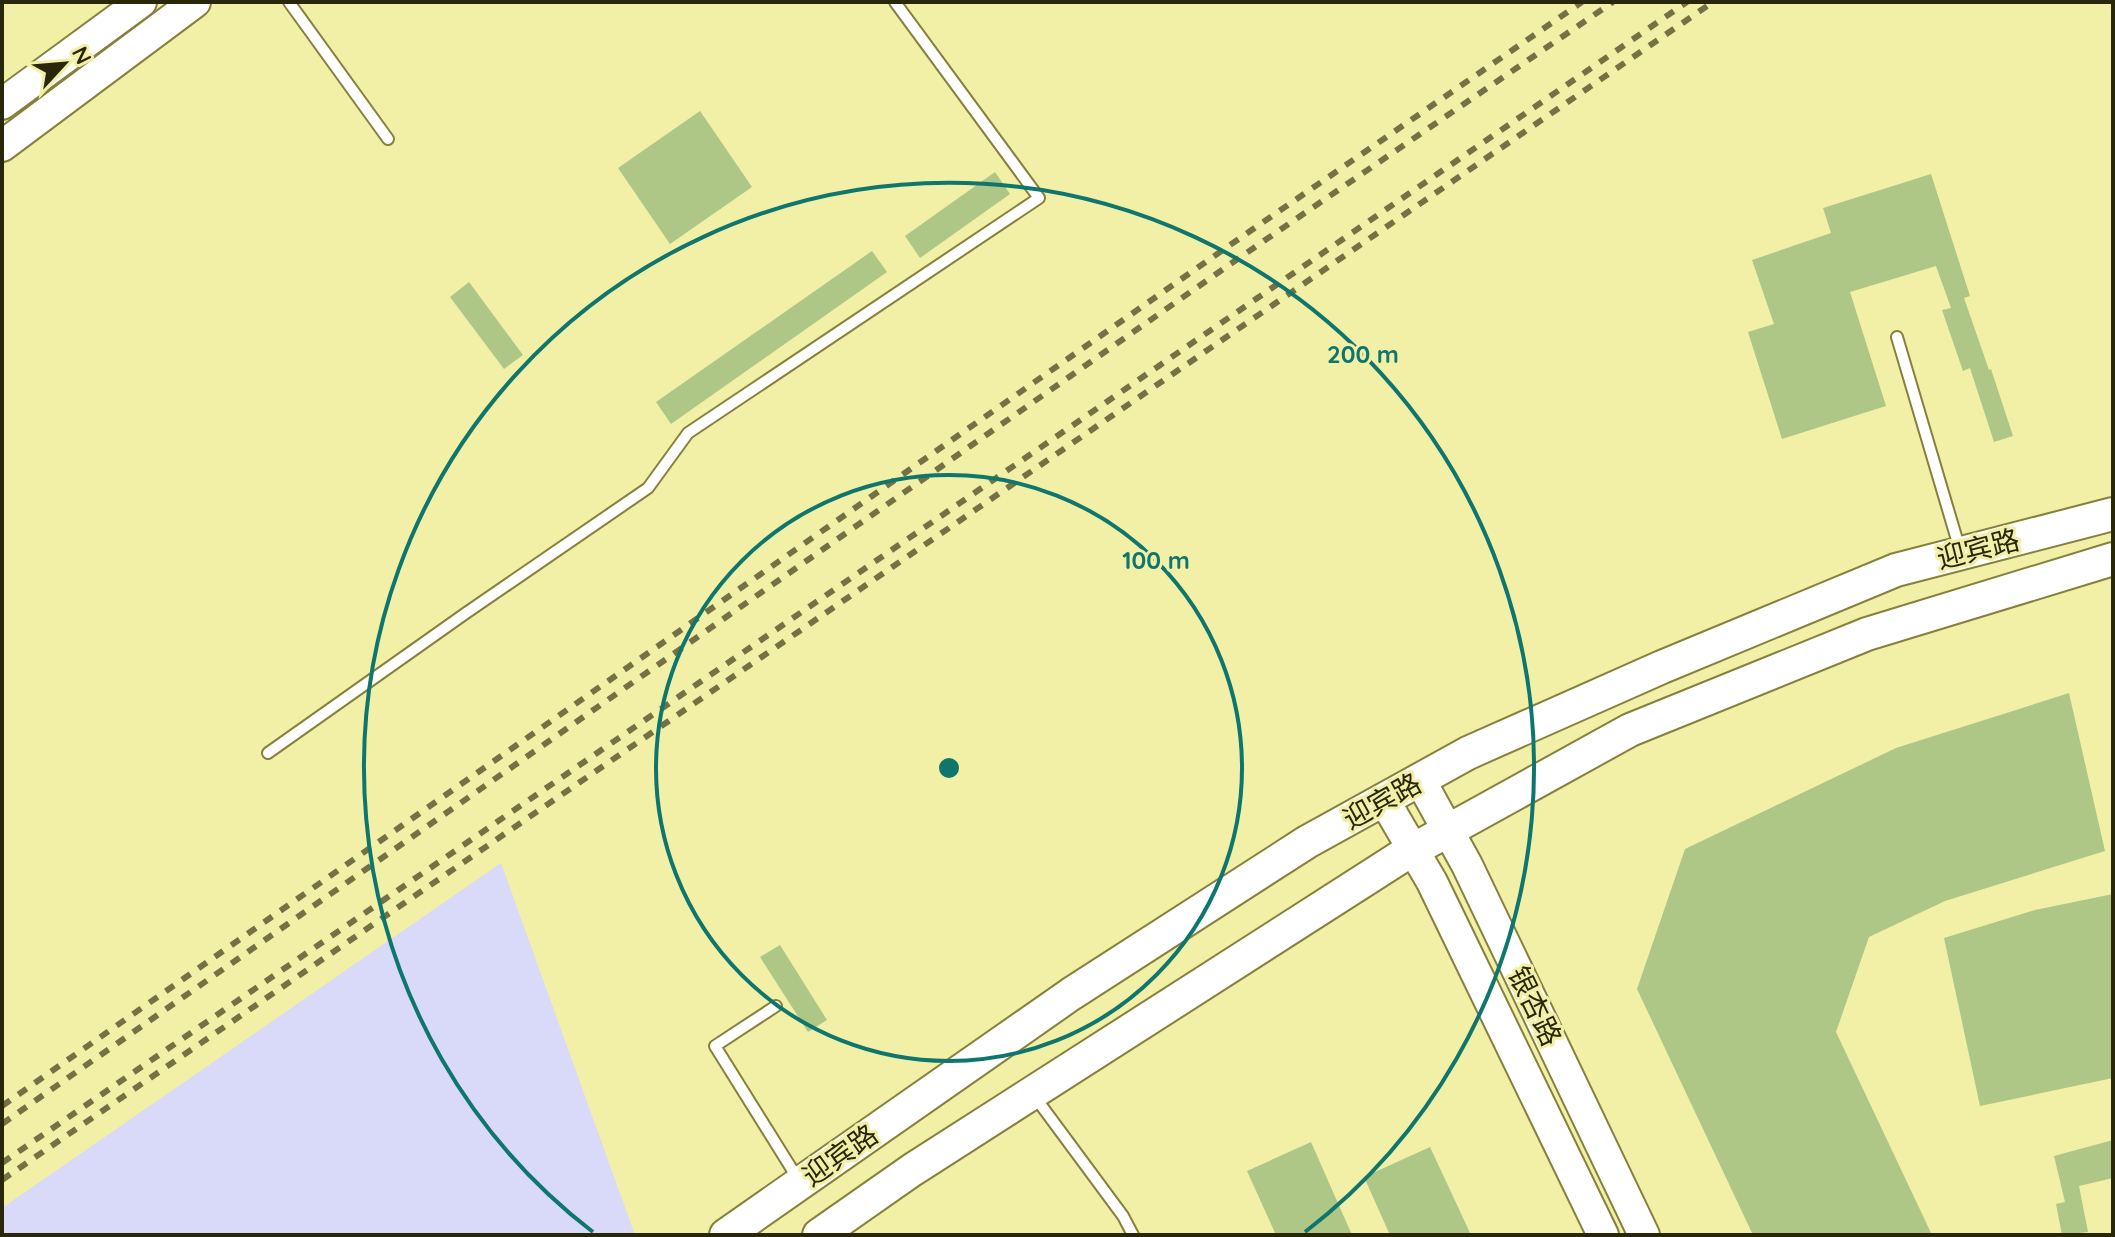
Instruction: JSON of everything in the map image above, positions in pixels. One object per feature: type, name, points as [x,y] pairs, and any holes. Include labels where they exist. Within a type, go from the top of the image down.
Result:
[{"type":"main road","name":"迎宾路","points":[[726,1235],[1071,994],[1307,842],[1468,753],[1662,667],[1896,570],[2113,514]]},
{"type":"main road","name":"迎宾路","points":[[819,1235],[912,1170],[1413,850],[1630,730],[1867,634],[2113,559]]},
{"type":"street","points":[[2,104],[141,2]]},
{"type":"street","points":[[2,146],[195,2]]},
{"type":"street","name":"银杏路","points":[[1420,780],[1467,865],[1644,1235]]},
{"type":"street","name":"银杏路","points":[[1384,800],[1432,882],[1603,1235]]},
{"type":"lane","points":[[289,2],[388,139]]},
{"type":"lane","points":[[268,753],[453,621],[648,488],[688,433],[1039,198],[895,2]]},
{"type":"lane","points":[[1897,337],[1961,554]]},
{"type":"lane","points":[[776,1006],[715,1046],[801,1183]]},
{"type":"lane","points":[[1032,1093],[1123,1216],[1133,1235]]},
{"type":"shaded area","points":[[501,863],[635,1235],[2,1235],[2,1208]]},
{"type":"building","points":[[700,111],[752,187],[670,244],[618,168]]},
{"type":"building","points":[[995,172],[1010,194],[920,258],[905,236]]},
{"type":"building","points":[[1931,174],[1970,296],[1964,298],[2013,436],[1994,442],[1970,368],[1963,371],[1942,310],[1951,308],[1936,266],[1850,292],[1886,406],[1782,439],[1748,332],[1774,324],[1752,260],[1831,233],[1823,208]]},
{"type":"building","points":[[872,251],[887,272],[671,424],[656,402]]},
{"type":"building","points":[[469,282],[523,355],[504,369],[450,297]]},
{"type":"building","points":[[2069,693],[2105,851],[1945,901],[1869,937],[1836,1032],[1932,1235],[1753,1235],[1637,989],[1685,849],[1896,748]]},
{"type":"building","points":[[2113,894],[2113,1078],[1980,1106],[1944,938],[2035,910]]},
{"type":"building","points":[[780,945],[827,1020],[808,1032],[760,957]]},
{"type":"building","points":[[2113,1140],[2113,1178],[2079,1186],[2088,1232],[2062,1235],[2056,1204],[2065,1202],[2054,1156]]},
{"type":"building","points":[[1311,1142],[1352,1235],[1276,1235],[1247,1171]]},
{"type":"building","points":[[1430,1147],[1471,1235],[1390,1235],[1364,1177]]},
{"type":"railway","points":[[2,1106],[1230,245],[1582,2]]},
{"type":"railway","points":[[2,1124],[1239,258],[1613,2]]},
{"type":"railway","points":[[2,1163],[1687,2]]},
{"type":"railway","points":[[2,1180],[1713,2]]}]
